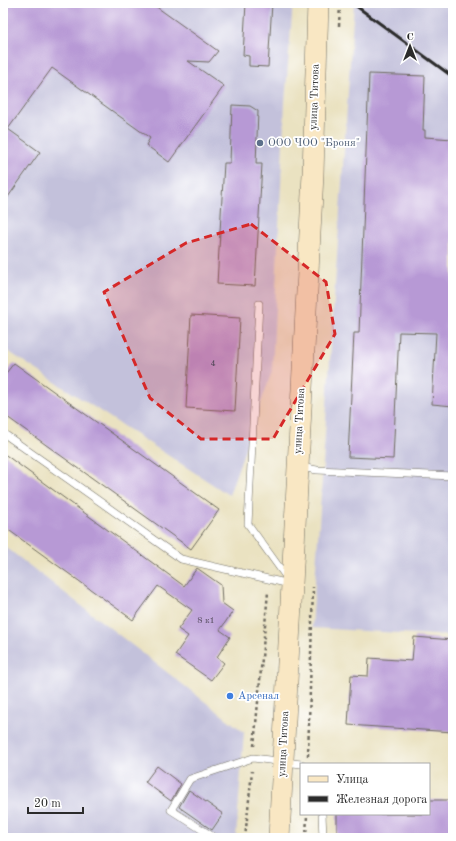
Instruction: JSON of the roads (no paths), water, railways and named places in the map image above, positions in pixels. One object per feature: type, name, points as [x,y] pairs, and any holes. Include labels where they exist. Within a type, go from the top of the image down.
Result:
[{"type":"main road","name":"улица Титова","points":[[279,838],[292,763],[292,584],[312,174],[318,3]]},
{"type":"lane","points":[[259,304],[248,524],[292,584]]},
{"type":"lane","points":[[3,433],[181,559],[292,584]]},
{"type":"lane","points":[[298,467],[317,470],[453,476]]},
{"type":"lane","points":[[215,838],[172,810],[190,780],[253,758],[292,763]]},
{"type":"lane","points":[[322,815],[323,838]]},
{"type":"railway","points":[[352,3],[453,77]]},
{"type":"place","name":"ООО ЧОО \"Броня\"","points":[[260,143]]},
{"type":"place","name":"Арсенал","points":[[230,696]]}]
